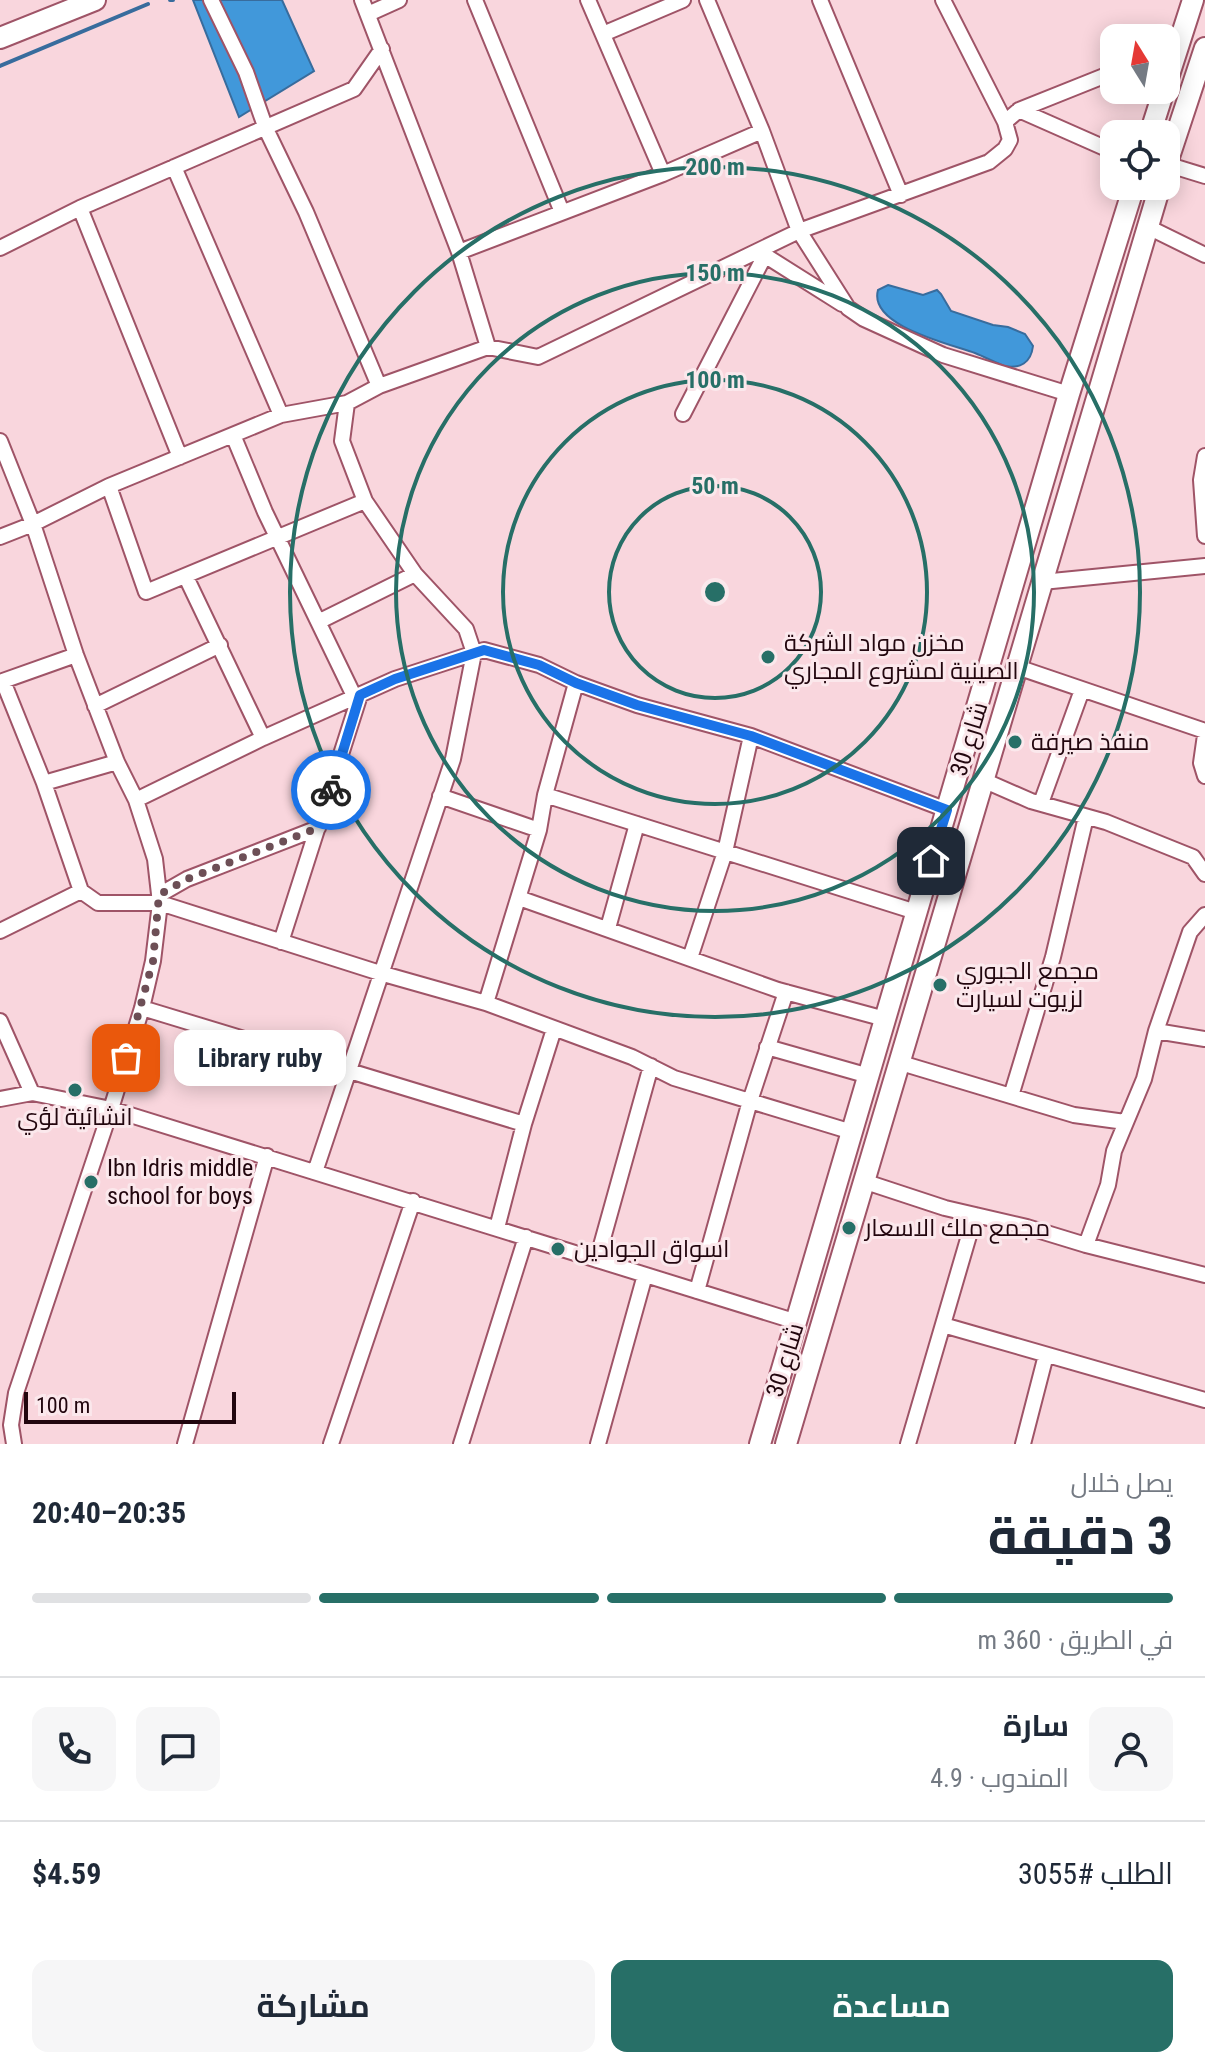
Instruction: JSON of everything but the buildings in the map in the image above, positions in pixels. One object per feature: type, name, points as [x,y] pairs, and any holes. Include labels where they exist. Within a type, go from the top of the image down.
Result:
[{"type":"street","points":[[0,38],[95,0]]},
{"type":"street","points":[[211,0],[246,72],[266,129],[345,299],[379,386]]},
{"type":"street","points":[[399,0],[365,7],[459,252],[488,347]]},
{"type":"street","points":[[475,0],[562,212]]},
{"type":"street","points":[[588,0],[663,174]]},
{"type":"street","points":[[603,34],[683,0]]},
{"type":"street","points":[[707,0],[762,131],[799,231],[848,308]]},
{"type":"street","points":[[820,0],[901,195]]},
{"type":"street","points":[[0,537],[109,486],[281,415],[347,403],[379,386],[488,347],[538,357],[761,253],[799,231],[989,162],[1005,149],[1010,140],[1005,122],[943,0]]},
{"type":"street","points":[[1180,29],[1188,4]]},
{"type":"street","points":[[1180,123],[1205,48]]},
{"type":"street","points":[[0,248],[80,208],[354,89],[382,49]]},
{"type":"street","points":[[1005,122],[1019,110],[1100,78]]},
{"type":"street","points":[[1019,110],[1100,146]]},
{"type":"street","points":[[459,252],[663,174],[762,131]]},
{"type":"street","points":[[174,167],[281,415]]},
{"type":"street","points":[[1180,169],[1205,176]]},
{"type":"street","name":"شارع 30","points":[[760,1444],[1069,394],[1130,200]]},
{"type":"street","name":"شارع 30","points":[[786,1444],[1156,200]]},
{"type":"street","points":[[80,208],[180,457]]},
{"type":"street","points":[[1148,227],[1205,255]]},
{"type":"street","points":[[761,253],[874,324],[943,355],[1069,394]]},
{"type":"street","points":[[683,414],[761,253]]},
{"type":"street","points":[[1076,372],[1090,384],[1103,380]]},
{"type":"street","points":[[315,1172],[453,759],[474,653],[466,629],[415,574],[365,501],[342,441],[347,403]]},
{"type":"street","points":[[1059,430],[1077,428],[1085,439]]},
{"type":"street","points":[[233,435],[265,512],[358,697],[281,942]]},
{"type":"street","points":[[0,441],[33,524],[95,706],[136,800],[155,859],[159,899],[153,961],[142,1008],[16,1393],[11,1425],[14,1444]]},
{"type":"street","points":[[1205,456],[1201,480],[1205,536]]},
{"type":"street","points":[[109,486],[146,592],[365,501]]},
{"type":"street","points":[[1042,582],[1205,566]]},
{"type":"street","points":[[320,621],[415,574]]},
{"type":"street","points":[[186,577],[263,738]]},
{"type":"street","points":[[95,706],[220,645]]},
{"type":"street","points":[[136,800],[263,738],[395,679],[484,650],[539,665],[576,683],[637,705],[751,736],[947,810]]},
{"type":"street","points":[[76,655],[2,681],[44,783],[81,891],[98,903],[159,899],[281,942],[486,1003],[651,1066],[674,1078],[852,1132]]},
{"type":"street","points":[[1017,667],[1205,733],[1201,763],[1205,776]]},
{"type":"street","points":[[486,1003],[539,830],[545,795],[576,683]]},
{"type":"street","points":[[1041,803],[1082,690]]},
{"type":"street","points":[[690,958],[725,852],[751,736]]},
{"type":"street","points":[[44,783],[117,762]]},
{"type":"street","points":[[983,780],[1193,857],[1205,874]]},
{"type":"street","points":[[545,795],[916,912]]},
{"type":"street","points":[[440,796],[539,830]]},
{"type":"street","points":[[1011,1096],[1053,957],[1086,817]]},
{"type":"street","points":[[608,928],[637,824]]},
{"type":"street","points":[[159,899],[187,879],[318,828]]},
{"type":"street","points":[[0,931],[81,891]]},
{"type":"street","points":[[519,898],[786,992],[885,1019]]},
{"type":"street","points":[[1086,1245],[1108,1185],[1114,1151],[1144,1079],[1156,1031],[1190,932],[1205,915]]},
{"type":"street","points":[[697,1291],[750,1101],[786,992]]},
{"type":"street","points":[[142,1008],[524,1124]]},
{"type":"street","points":[[0,1021],[32,1093]]},
{"type":"street","points":[[497,1228],[524,1124],[554,1029]]},
{"type":"street","points":[[1156,1031],[1205,1039]]},
{"type":"street","points":[[767,1047],[869,1076]]},
{"type":"street","points":[[901,1063],[1074,1115],[1125,1122]]},
{"type":"street","points":[[597,1260],[651,1066]]},
{"type":"street","points":[[0,1099],[32,1093],[111,1109],[797,1322]]},
{"type":"street","points":[[185,1444],[267,1156]]},
{"type":"street","points":[[866,1182],[975,1215],[1205,1275]]},
{"type":"street","points":[[331,1444],[413,1201]]},
{"type":"street","points":[[908,1444],[975,1215]]},
{"type":"street","points":[[461,1444],[526,1237]]},
{"type":"street","points":[[598,1444],[645,1275]]},
{"type":"street","points":[[943,1325],[1205,1400]]},
{"type":"street","points":[[1023,1444],[1046,1355]]},
{"type":"water","points":[[193,0],[282,0],[314,71],[239,117]]},
{"type":"water","points":[[888,285],[923,295],[937,290],[951,311],[1025,334],[1033,346],[1030,357],[1015,367],[1004,366],[914,332],[886,314],[878,303],[878,290]]},
{"type":"waterway","points":[[0,66],[148,4]]},
{"type":"way so far","points":[[126,1058],[153,961],[159,895],[187,879],[318,828],[331,790]]},
{"type":"place","name":"مخزن مواد الشركة الصينية لمشروع المجاري","points":[[768,657]]},
{"type":"place","name":"منفذ صيرفة","points":[[1015,742]]},
{"type":"place","name":"مجمع الجبوري لزيوت لسيارت","points":[[940,985]]},
{"type":"place","name":"Library ruby","points":[[126,1058]]},
{"type":"place","name":"انشائية لؤي","points":[[75,1090]]},
{"type":"place","name":"Ibn Idris middle school for boys","points":[[91,1182]]},
{"type":"place","name":"مجمع ملك الاسعار","points":[[849,1228]]},
{"type":"place","name":"اسواق الجوادين","points":[[558,1249]]},
{"type":"route","points":[[331,790],[360,695],[395,679],[484,650],[539,665],[576,683],[637,705],[751,736],[947,810],[931,861]]}]
